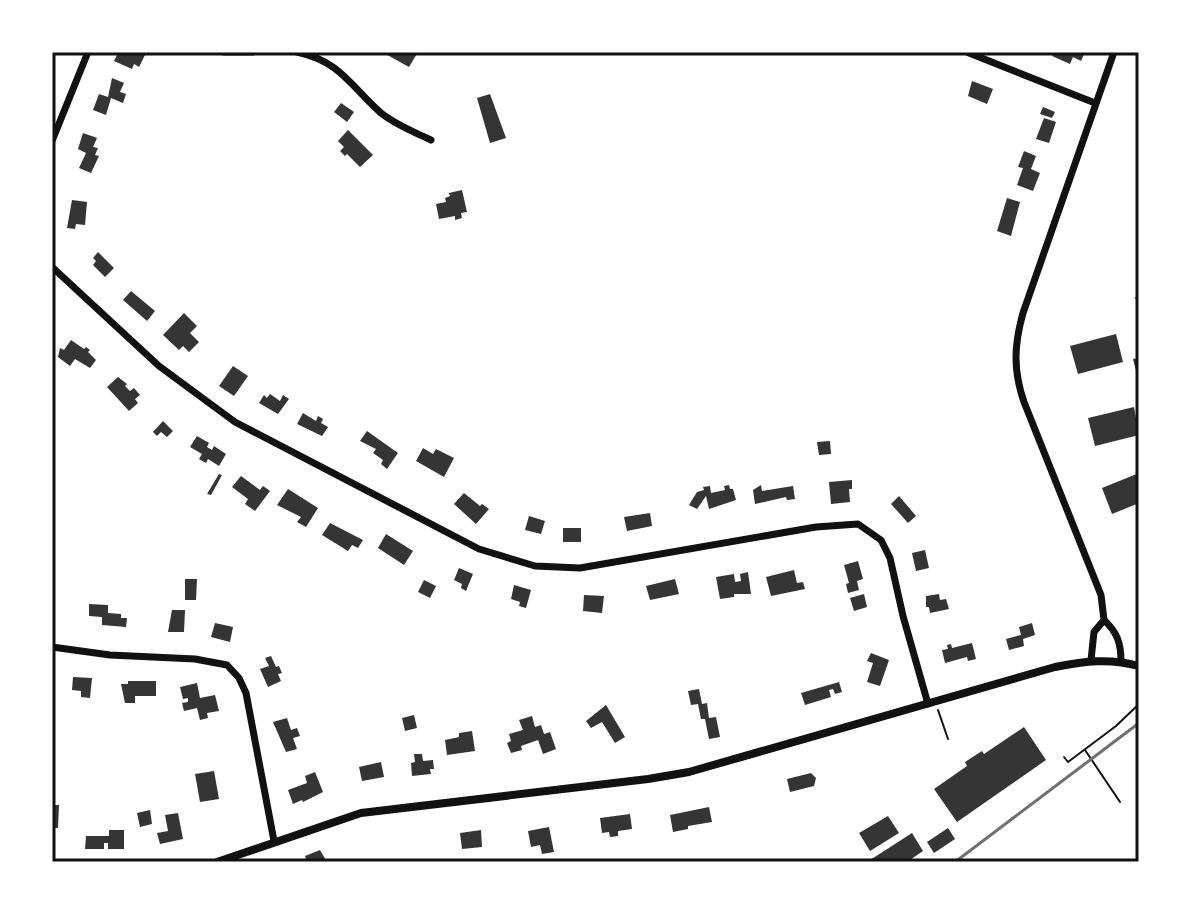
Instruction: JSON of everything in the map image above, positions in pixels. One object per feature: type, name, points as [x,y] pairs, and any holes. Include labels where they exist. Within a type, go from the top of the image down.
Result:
[{"type":"street","points":[[52,141],[88,52]]},
{"type":"street","points":[[224,52],[253,52]]},
{"type":"street","points":[[297,52],[328,62],[381,113],[431,140]]},
{"type":"street","points":[[1091,660],[1094,632],[1104,620],[1103,606],[1096,581],[1020,392],[1014,356],[1023,313],[1114,52]]},
{"type":"street","points":[[969,53],[1095,103]]},
{"type":"street","points":[[52,267],[159,366],[235,422],[479,549],[535,566],[580,568],[816,527],[858,524],[881,540],[890,558],[928,704]]},
{"type":"street","points":[[1104,620],[1114,629],[1121,646],[1121,661]]},
{"type":"street","points":[[52,647],[110,655],[195,659],[227,665],[239,678],[246,693],[274,841]]},
{"type":"street","points":[[217,862],[361,813],[668,776],[1055,667],[1091,660],[1121,661],[1139,666]]},
{"type":"path","points":[[1064,757],[1068,762],[1116,726],[1139,704]]},
{"type":"path","points":[[937,709],[948,739]]},
{"type":"path","points":[[1084,749],[1120,802]]},
{"type":"building","points":[[124,52],[146,53],[139,67],[134,64],[132,69],[114,61],[118,53],[122,55]]},
{"type":"building","points":[[382,52],[418,52],[409,67]]},
{"type":"building","points":[[1054,52],[1085,52],[1081,61],[1073,57],[1070,64],[1052,56]]},
{"type":"building","points":[[112,78],[124,83],[120,92],[126,94],[123,103],[111,98],[106,115],[93,110],[99,94],[108,97]]},
{"type":"building","points":[[972,81],[993,89],[987,104],[968,96]]},
{"type":"building","points":[[490,94],[506,138],[490,143],[477,98]]},
{"type":"building","points":[[341,103],[354,112],[347,122],[334,112]]},
{"type":"building","points":[[1043,107],[1055,112],[1052,118],[1040,114]]},
{"type":"building","points":[[1044,118],[1056,122],[1049,143],[1036,139]]},
{"type":"building","points":[[348,130],[373,155],[360,167],[340,151],[344,147],[338,141]]},
{"type":"building","points":[[83,133],[97,138],[93,147],[98,148],[95,155],[99,156],[91,173],[79,168],[86,153],[78,149]]},
{"type":"building","points":[[1024,151],[1036,156],[1031,169],[1040,173],[1033,191],[1017,185],[1023,168],[1018,167]]},
{"type":"building","points":[[462,190],[467,212],[461,213],[462,218],[455,220],[455,216],[439,219],[436,204],[446,202],[449,193]]},
{"type":"building","points":[[1007,198],[1020,202],[1011,236],[997,231]]},
{"type":"building","points":[[72,200],[87,202],[85,225],[76,224],[75,229],[67,228]]},
{"type":"building","points":[[98,252],[114,268],[105,277],[93,265],[96,261],[93,258]]},
{"type":"building","points":[[131,291],[155,311],[147,321],[123,300]]},
{"type":"building","points":[[184,313],[197,326],[190,333],[199,342],[189,352],[183,346],[179,350],[163,335]]},
{"type":"building","points":[[1116,334],[1123,362],[1078,374],[1070,346]]},
{"type":"building","points":[[71,340],[90,350],[88,352],[96,360],[90,368],[75,359],[70,366],[58,357],[60,348],[64,350]]},
{"type":"building","points":[[1139,358],[1139,378],[1138,378],[1133,359]]},
{"type":"building","points":[[233,366],[248,376],[234,396],[219,386]]},
{"type":"building","points":[[118,377],[130,391],[134,388],[140,395],[135,399],[138,403],[129,411],[107,387]]},
{"type":"building","points":[[270,394],[280,401],[283,395],[289,399],[278,414],[259,403],[264,395],[267,398]]},
{"type":"building","points":[[1134,407],[1139,435],[1095,446],[1088,418]]},
{"type":"building","points":[[303,413],[316,421],[318,416],[323,419],[321,423],[328,427],[322,436],[297,424]]},
{"type":"building","points":[[163,421],[173,431],[167,437],[161,432],[157,436],[153,432]]},
{"type":"building","points":[[367,431],[398,453],[387,469],[381,464],[383,460],[373,453],[376,449],[360,441]]},
{"type":"building","points":[[197,436],[209,443],[207,447],[212,450],[214,446],[226,454],[219,466],[208,459],[206,463],[199,459],[202,454],[190,447]]},
{"type":"building","points":[[830,441],[831,454],[819,455],[817,442]]},
{"type":"building","points":[[423,448],[433,454],[436,449],[454,458],[444,477],[416,461]]},
{"type":"building","points":[[1139,473],[1139,503],[1112,514],[1102,488]]},
{"type":"building","points":[[219,474],[222,475],[211,495],[207,494]]},
{"type":"building","points":[[241,476],[260,490],[263,486],[270,491],[255,511],[245,504],[248,499],[232,487]]},
{"type":"building","points":[[852,480],[850,502],[831,504],[829,482]]},
{"type":"building","points":[[729,485],[736,500],[709,509],[706,496],[697,509],[689,505],[697,492],[704,490],[703,487],[710,486],[711,493],[725,490],[724,486]]},
{"type":"building","points":[[761,485],[762,491],[793,486],[795,499],[787,500],[786,497],[755,504],[753,490]]},
{"type":"building","points":[[288,489],[318,508],[306,527],[297,522],[301,517],[277,505]]},
{"type":"building","points":[[464,493],[489,509],[476,524],[454,504]]},
{"type":"building","points":[[899,496],[916,516],[908,523],[891,504]]},
{"type":"building","points":[[650,513],[652,526],[627,531],[624,517]]},
{"type":"building","points":[[529,516],[545,521],[541,534],[525,530]]},
{"type":"building","points":[[330,523],[363,540],[358,548],[352,545],[348,551],[322,535]]},
{"type":"building","points":[[563,528],[581,528],[581,542],[563,542]]},
{"type":"building","points":[[386,534],[413,551],[404,565],[378,548]]},
{"type":"building","points":[[925,550],[929,568],[916,571],[912,553]]},
{"type":"building","points":[[858,561],[863,579],[857,581],[859,590],[848,593],[846,584],[849,583],[844,565]]},
{"type":"building","points":[[459,568],[473,574],[466,591],[461,588],[462,584],[454,580]]},
{"type":"building","points":[[794,570],[797,583],[803,582],[805,589],[771,596],[766,577]]},
{"type":"building","points":[[748,572],[751,594],[734,594],[734,597],[720,599],[716,577],[734,574],[735,582],[741,581],[740,574]]},
{"type":"building","points":[[185,579],[197,579],[196,600],[185,600]]},
{"type":"building","points":[[675,579],[679,594],[650,600],[646,586]]},
{"type":"building","points":[[424,580],[436,586],[430,598],[418,592]]},
{"type":"building","points":[[514,585],[531,590],[526,608],[511,599]]},
{"type":"building","points":[[864,594],[867,607],[854,611],[850,598]]},
{"type":"building","points":[[939,594],[940,600],[946,599],[949,609],[930,613],[929,607],[926,607],[926,596]]},
{"type":"building","points":[[584,595],[604,596],[602,613],[583,611]]},
{"type":"building","points":[[89,604],[108,605],[108,613],[127,618],[126,627],[102,625],[102,617],[89,616]]},
{"type":"building","points":[[172,610],[185,610],[184,632],[168,632]]},
{"type":"building","points":[[215,623],[233,627],[230,642],[211,637]]},
{"type":"building","points":[[1032,623],[1035,635],[1023,639],[1024,646],[1009,650],[1006,639],[1021,635],[1019,627]]},
{"type":"building","points":[[972,643],[976,659],[968,661],[967,657],[945,663],[942,650],[948,649],[947,645],[951,644],[952,648]]},
{"type":"building","points":[[871,653],[889,660],[880,686],[867,682],[873,663],[867,661]]},
{"type":"building","points":[[271,656],[282,673],[278,674],[281,681],[268,687],[260,669],[269,666],[265,658]]},
{"type":"building","points":[[73,677],[92,678],[90,698],[81,697],[81,691],[72,690]]},
{"type":"building","points":[[128,681],[156,681],[156,696],[135,696],[135,703],[125,703],[121,684],[128,684]]},
{"type":"building","points":[[839,682],[842,692],[835,694],[833,689],[829,690],[831,697],[805,705],[801,693]]},
{"type":"building","points":[[197,683],[200,698],[215,695],[219,711],[207,713],[208,718],[200,720],[197,708],[184,711],[182,703],[188,702],[188,698],[183,699],[180,687]]},
{"type":"building","points":[[699,689],[702,704],[707,703],[709,718],[716,717],[720,737],[709,739],[698,704],[691,705],[688,691]]},
{"type":"building","points":[[606,705],[625,737],[615,743],[602,722],[591,728],[586,721]]},
{"type":"building","points":[[414,715],[417,728],[405,731],[402,718]]},
{"type":"building","points":[[532,716],[535,727],[541,725],[544,734],[550,732],[556,749],[543,754],[538,740],[511,753],[507,743],[511,741],[509,734],[523,730],[519,720]]},
{"type":"building","points":[[287,718],[291,730],[297,728],[300,736],[293,738],[297,749],[286,752],[273,722]]},
{"type":"building","points":[[1024,727],[1046,760],[957,822],[934,789],[967,766],[965,762],[982,751],[984,754]]},
{"type":"building","points":[[472,731],[475,751],[447,755],[445,740]]},
{"type":"building","points":[[414,754],[422,754],[423,761],[433,760],[431,774],[412,776]]},
{"type":"building","points":[[381,762],[384,777],[362,781],[359,767]]},
{"type":"building","points":[[214,771],[219,799],[200,802],[195,774]]},
{"type":"building","points":[[315,772],[323,792],[293,804],[288,790],[307,783],[305,776]]},
{"type":"building","points":[[811,773],[816,778],[814,786],[790,792],[787,779]]},
{"type":"building","points":[[52,805],[59,805],[58,828],[52,828]]},
{"type":"building","points":[[709,807],[712,822],[673,832],[670,815]]},
{"type":"building","points":[[150,810],[152,824],[140,827],[137,813]]},
{"type":"building","points":[[178,813],[183,839],[160,844],[157,833],[168,831],[165,815]]},
{"type":"building","points":[[630,814],[632,829],[618,831],[618,836],[610,837],[609,832],[602,833],[600,818]]},
{"type":"building","points":[[888,816],[899,833],[870,851],[859,833]]},
{"type":"building","points":[[549,827],[554,852],[542,854],[540,845],[531,847],[528,831]]},
{"type":"building","points":[[948,828],[955,839],[934,853],[927,842]]},
{"type":"building","points":[[109,830],[124,830],[124,849],[108,849],[108,843],[104,843],[104,849],[85,849],[86,836],[109,836]]},
{"type":"building","points":[[481,830],[482,847],[462,849],[460,833]]},
{"type":"building","points":[[912,833],[923,851],[907,862],[867,862]]},
{"type":"building","points":[[320,850],[327,862],[307,862],[305,856]]},
{"type":"railway","points":[[955,862],[1139,723]]}]
